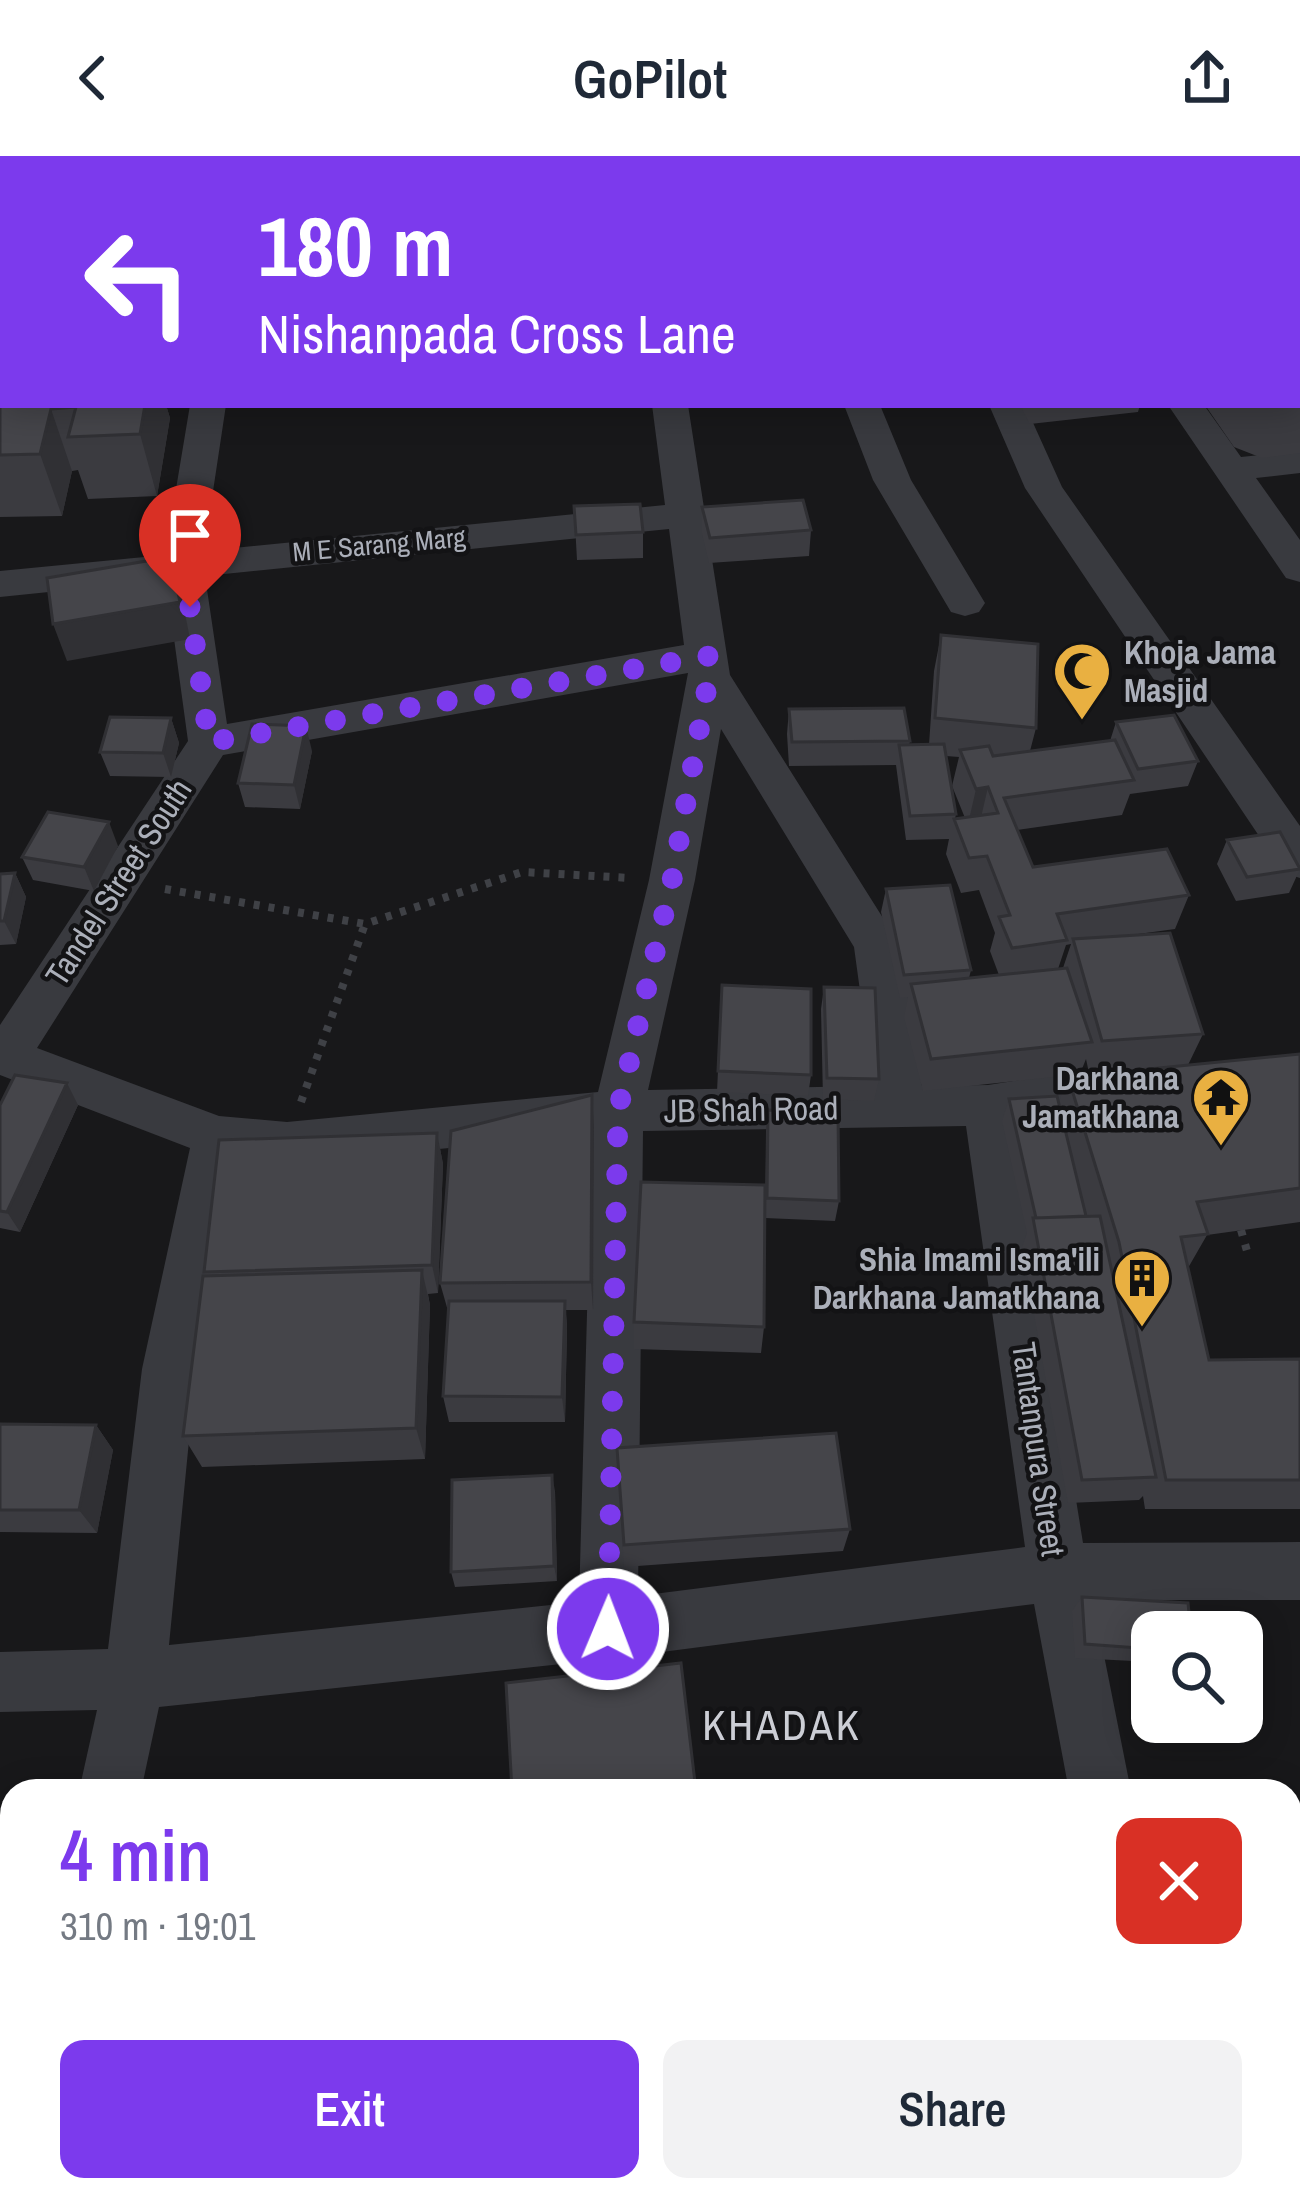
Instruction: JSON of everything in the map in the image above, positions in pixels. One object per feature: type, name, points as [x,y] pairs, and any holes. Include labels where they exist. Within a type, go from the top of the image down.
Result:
[{"type":"street","name":"Tandel Street South","points":[[3,1054],[209,742],[183,562],[208,408]]},
{"type":"street","points":[[608,1629],[618,1111],[672,880],[709,666],[670,408]]},
{"type":"street","points":[[863,408],[892,480],[965,603]]},
{"type":"street","points":[[1007,408],[1044,488],[1281,827],[1300,862]]},
{"type":"street","points":[[1188,408],[1300,569]]},
{"type":"street","points":[[1229,470],[1300,462]]},
{"type":"street","name":"M E Sarang Marg","points":[[0,584],[686,515]]},
{"type":"street","points":[[209,742],[709,666]]},
{"type":"street","points":[[709,666],[877,945],[900,1106]]},
{"type":"street","name":"JB Shah Road","points":[[3,1054],[217,1137],[287,1143],[618,1111],[988,1105],[1166,1077]]},
{"type":"street","name":"Tantanpura Street","points":[[988,1105],[1058,1572],[1098,1779]]},
{"type":"street","points":[[113,1779],[135,1679],[169,1370],[217,1137]]},
{"type":"street","points":[[0,1682],[135,1679],[608,1629],[1058,1572],[1300,1571]]},
{"type":"path","points":[[116,880],[365,924],[522,872],[672,880]]},
{"type":"path","points":[[287,1143],[365,924]]},
{"type":"path","points":[[1241,1230],[1247,1251]]},
{"type":"building","points":[[0,408],[64,408],[51,409],[40,454],[0,455]]},
{"type":"building","points":[[76,408],[144,408],[140,434],[68,437]]},
{"type":"building","points":[[803,500],[811,530],[710,538],[702,507]]},
{"type":"building","points":[[640,504],[643,532],[576,535],[574,506]]},
{"type":"building","points":[[170,557],[180,602],[53,624],[47,578]]},
{"type":"building","points":[[941,635],[1038,644],[1036,728],[935,718]]},
{"type":"building","points":[[904,708],[910,741],[792,742],[789,709]]},
{"type":"building","points":[[1174,715],[1198,761],[1138,769],[1116,722]]},
{"type":"building","points":[[110,717],[171,718],[163,753],[100,752]]},
{"type":"building","points":[[252,724],[306,726],[294,785],[238,783]]},
{"type":"building","points":[[1115,740],[1134,780],[1004,798],[1033,867],[1167,849],[1189,895],[1057,914],[1067,940],[1012,948],[999,917],[1010,915],[987,856],[969,858],[954,819],[998,813],[988,787],[976,789],[960,750],[989,746],[993,756]]},
{"type":"building","points":[[944,744],[956,814],[910,816],[899,745]]},
{"type":"building","points":[[48,812],[109,822],[84,867],[22,857]]},
{"type":"building","points":[[1280,832],[1300,869],[1247,877],[1227,840]]},
{"type":"building","points":[[15,873],[4,921],[0,921],[0,874]]},
{"type":"building","points":[[950,885],[971,970],[904,975],[886,889]]},
{"type":"building","points":[[1170,933],[1203,1034],[1102,1041],[1073,939]]},
{"type":"building","points":[[1067,968],[1092,1042],[931,1059],[911,984]]},
{"type":"building","points":[[722,985],[811,989],[811,1075],[718,1071]]},
{"type":"building","points":[[824,987],[875,988],[879,1079],[827,1078]]},
{"type":"building","name":"Shia Imami Isma'ili Darkhana Jamatkhana","points":[[1300,1054],[1300,1188],[1197,1202],[1208,1234],[1181,1237],[1209,1360],[1300,1359],[1300,1480],[1166,1480],[1119,1242],[1068,1077]]},
{"type":"building","points":[[15,1075],[67,1083],[7,1212],[0,1211],[0,1105]]},
{"type":"building","points":[[592,1095],[591,1282],[440,1283],[451,1131]]},
{"type":"building","points":[[1057,1096],[1086,1216],[1036,1218],[1009,1099]]},
{"type":"building","points":[[768,1110],[838,1113],[839,1201],[767,1198]]},
{"type":"building","points":[[437,1133],[432,1265],[204,1272],[219,1140]]},
{"type":"building","points":[[641,1182],[765,1185],[764,1327],[634,1322]]},
{"type":"building","points":[[1100,1216],[1156,1477],[1082,1480],[1033,1218]]},
{"type":"building","points":[[422,1270],[416,1428],[183,1436],[203,1276]]},
{"type":"building","points":[[449,1301],[565,1301],[562,1397],[443,1396]]},
{"type":"building","points":[[0,1424],[96,1425],[79,1510],[0,1510]]},
{"type":"building","points":[[836,1433],[850,1529],[624,1545],[617,1448]]},
{"type":"building","points":[[552,1475],[554,1566],[451,1572],[452,1480]]},
{"type":"building","points":[[1082,1597],[1188,1603],[1189,1611],[1131,1611],[1131,1647],[1085,1644]]},
{"type":"building","points":[[681,1663],[695,1779],[511,1779],[506,1683]]},
{"type":"place","name":"Khoja Jama Masjid","points":[[1082,722]]},
{"type":"place","name":"Darkhana Jamatkhana","points":[[1221,1148]]},
{"type":"place","name":"Shia Imami Isma'ili Darkhana Jamatkhana","points":[[1142,1329]]},
{"type":"district","name":"KHADAK","points":[[782,1725]]},
{"type":"route","points":[[190,607],[209,742],[709,656],[672,880],[618,1111],[608,1629]]}]
